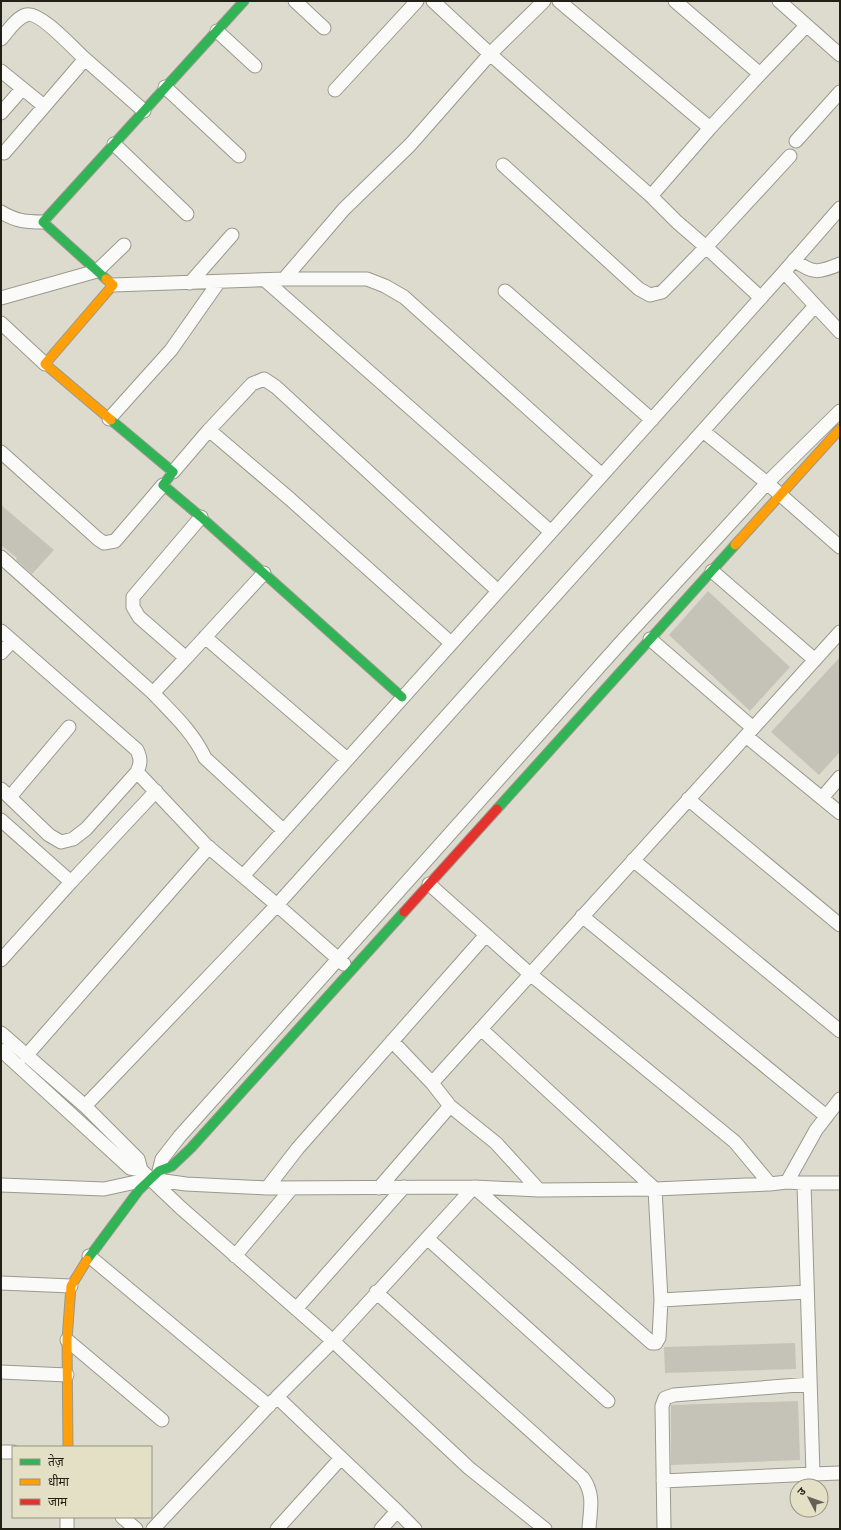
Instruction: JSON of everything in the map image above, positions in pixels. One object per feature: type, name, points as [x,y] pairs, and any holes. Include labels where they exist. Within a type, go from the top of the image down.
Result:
[{"type":"street","points":[[43,222],[244,1]]},
{"type":"street","points":[[335,90],[417,1]]},
{"type":"street","points":[[284,280],[344,209],[410,145],[490,54],[544,1]]},
{"type":"street","points":[[559,1],[710,128]]},
{"type":"street","points":[[675,1],[760,74]]},
{"type":"street","points":[[779,1],[840,55]]},
{"type":"street","points":[[435,2],[490,54],[651,196],[677,222],[761,298]]},
{"type":"street","points":[[302,3],[324,28]]},
{"type":"street","points":[[1,39],[21,17],[28,14],[35,16],[46,23],[144,111]]},
{"type":"street","points":[[651,196],[710,128],[806,26]]},
{"type":"street","points":[[217,31],[255,66]]},
{"type":"street","points":[[4,153],[85,59]]},
{"type":"street","points":[[1,71],[44,106]]},
{"type":"street","points":[[165,87],[239,156]]},
{"type":"street","points":[[1,113],[22,89]]},
{"type":"street","points":[[796,142],[840,92]]},
{"type":"street","points":[[114,144],[187,214]]},
{"type":"street","points":[[503,165],[639,288],[650,295],[662,292],[790,156]]},
{"type":"street","points":[[243,876],[840,208]]},
{"type":"street","points":[[1,212],[22,222],[43,222],[113,285],[218,283],[265,280],[367,279],[385,286],[404,297],[602,475]]},
{"type":"street","points":[[190,283],[232,235]]},
{"type":"street","points":[[1,298],[97,271],[124,245]]},
{"type":"street","points":[[794,260],[807,269],[816,272],[840,264]]},
{"type":"street","points":[[784,272],[840,332]]},
{"type":"street","points":[[265,280],[551,532]]},
{"type":"street","points":[[109,419],[171,350],[218,283]]},
{"type":"street","points":[[45,364],[113,285]]},
{"type":"street","points":[[505,291],[652,420]]},
{"type":"street","points":[[85,1106],[277,905],[815,306]]},
{"type":"street","points":[[1,323],[45,364],[173,472]]},
{"type":"street","points":[[1,452],[98,539],[104,543],[115,541],[209,430],[252,384],[264,379],[276,387],[498,591]]},
{"type":"street","points":[[68,1446],[67,1340],[71,1286],[89,1256],[139,1190],[150,1173],[180,1136],[623,640],[766,483],[840,411]]},
{"type":"street","points":[[1,1185],[104,1190],[172,1166],[191,1148],[840,429]]},
{"type":"street","points":[[209,430],[290,499],[451,643]]},
{"type":"street","points":[[703,431],[840,547]]},
{"type":"street","points":[[163,485],[201,517],[402,697]]},
{"type":"street","points":[[186,658],[139,617],[133,606],[133,597],[201,517]]},
{"type":"street","points":[[1,557],[153,693],[192,734],[205,758],[283,830]]},
{"type":"street","points":[[712,571],[815,660]]},
{"type":"street","points":[[153,693],[264,573]]},
{"type":"street","points":[[1,631],[136,750],[141,758],[141,764],[137,772],[86,829],[73,838],[61,842],[50,836],[5,793],[69,727]]},
{"type":"street","points":[[432,1083],[840,632]]},
{"type":"street","points":[[205,637],[347,759]]},
{"type":"street","points":[[650,639],[749,732],[840,813]]},
{"type":"street","points":[[1,653],[12,641]]},
{"type":"street","points":[[137,772],[209,847],[351,970]]},
{"type":"street","points":[[822,798],[840,777]]},
{"type":"street","points":[[1,960],[156,791]]},
{"type":"street","points":[[688,799],[840,925]]},
{"type":"street","points":[[3,826],[71,882]]},
{"type":"street","points":[[26,1056],[209,847]]},
{"type":"street","points":[[633,860],[840,1031]]},
{"type":"street","points":[[429,884],[485,936],[530,974],[735,1142],[770,1184]]},
{"type":"street","points":[[582,916],[826,1116]]},
{"type":"street","points":[[267,1188],[298,1148],[485,936]]},
{"type":"street","points":[[474,1186],[652,1343],[656,1342],[659,1338],[661,1300],[655,1188],[481,1029]]},
{"type":"street","points":[[1,1033],[85,1106],[138,1159],[180,1208],[332,1341],[470,1468],[545,1529]]},
{"type":"street","points":[[392,1041],[432,1083],[450,1106],[496,1143],[539,1190]]},
{"type":"street","points":[[1,1050],[130,1168],[186,1184],[267,1188],[474,1186],[539,1190],[655,1188],[770,1184],[787,1182],[840,1183]]},
{"type":"street","points":[[787,1182],[816,1130],[840,1099]]},
{"type":"street","points":[[379,1188],[450,1106]]},
{"type":"street","points":[[804,1183],[813,1474]]},
{"type":"street","points":[[153,1529],[273,1401],[332,1341],[474,1186]]},
{"type":"street","points":[[296,1309],[404,1187]]},
{"type":"street","points":[[235,1256],[292,1188]]},
{"type":"street","points":[[426,1238],[608,1401]]},
{"type":"street","points":[[89,1256],[273,1401],[341,1458],[415,1529]]},
{"type":"street","points":[[1,1283],[71,1286]]},
{"type":"street","points":[[376,1292],[582,1478],[588,1486],[591,1495],[589,1529]]},
{"type":"street","points":[[661,1300],[807,1292]]},
{"type":"street","points":[[67,1340],[162,1420]]},
{"type":"street","points":[[1,1372],[67,1375]]},
{"type":"street","points":[[664,1529],[662,1406],[665,1398],[674,1395],[810,1384]]},
{"type":"street","points":[[1,1452],[12,1452]]},
{"type":"street","points":[[277,1529],[341,1458]]},
{"type":"street","points":[[663,1481],[840,1473]]},
{"type":"street","points":[[381,1529],[397,1511]]},
{"type":"street","points":[[67,1518],[67,1529]]},
{"type":"street","points":[[123,1518],[136,1529]]},
{"type":"building","points":[[1,505],[54,550],[32,574],[16,560],[17,558],[1,545]]},
{"type":"building","points":[[708,591],[790,667],[750,711],[669,635]]},
{"type":"building","points":[[840,657],[840,752],[819,775],[771,732]]},
{"type":"building","points":[[795,1343],[796,1369],[665,1373],[664,1347]]},
{"type":"building","points":[[798,1401],[800,1460],[671,1465],[671,1405]]},
{"type":"traffic: fast","points":[[106,279],[43,222],[244,1]]},
{"type":"traffic: fast","points":[[111,420],[173,472],[163,485],[201,517],[402,697]]},
{"type":"traffic: fast","points":[[497,809],[735,545]]},
{"type":"traffic: fast","points":[[87,1260],[139,1190],[159,1171],[172,1166],[191,1148],[404,912]]},
{"type":"traffic: slow","points":[[106,279],[113,285],[45,364],[111,420]]},
{"type":"traffic: slow","points":[[735,545],[840,429]]},
{"type":"traffic: slow","points":[[68,1446],[67,1340],[71,1286],[87,1260]]},
{"type":"traffic: jam","points":[[404,912],[497,809]]}]
